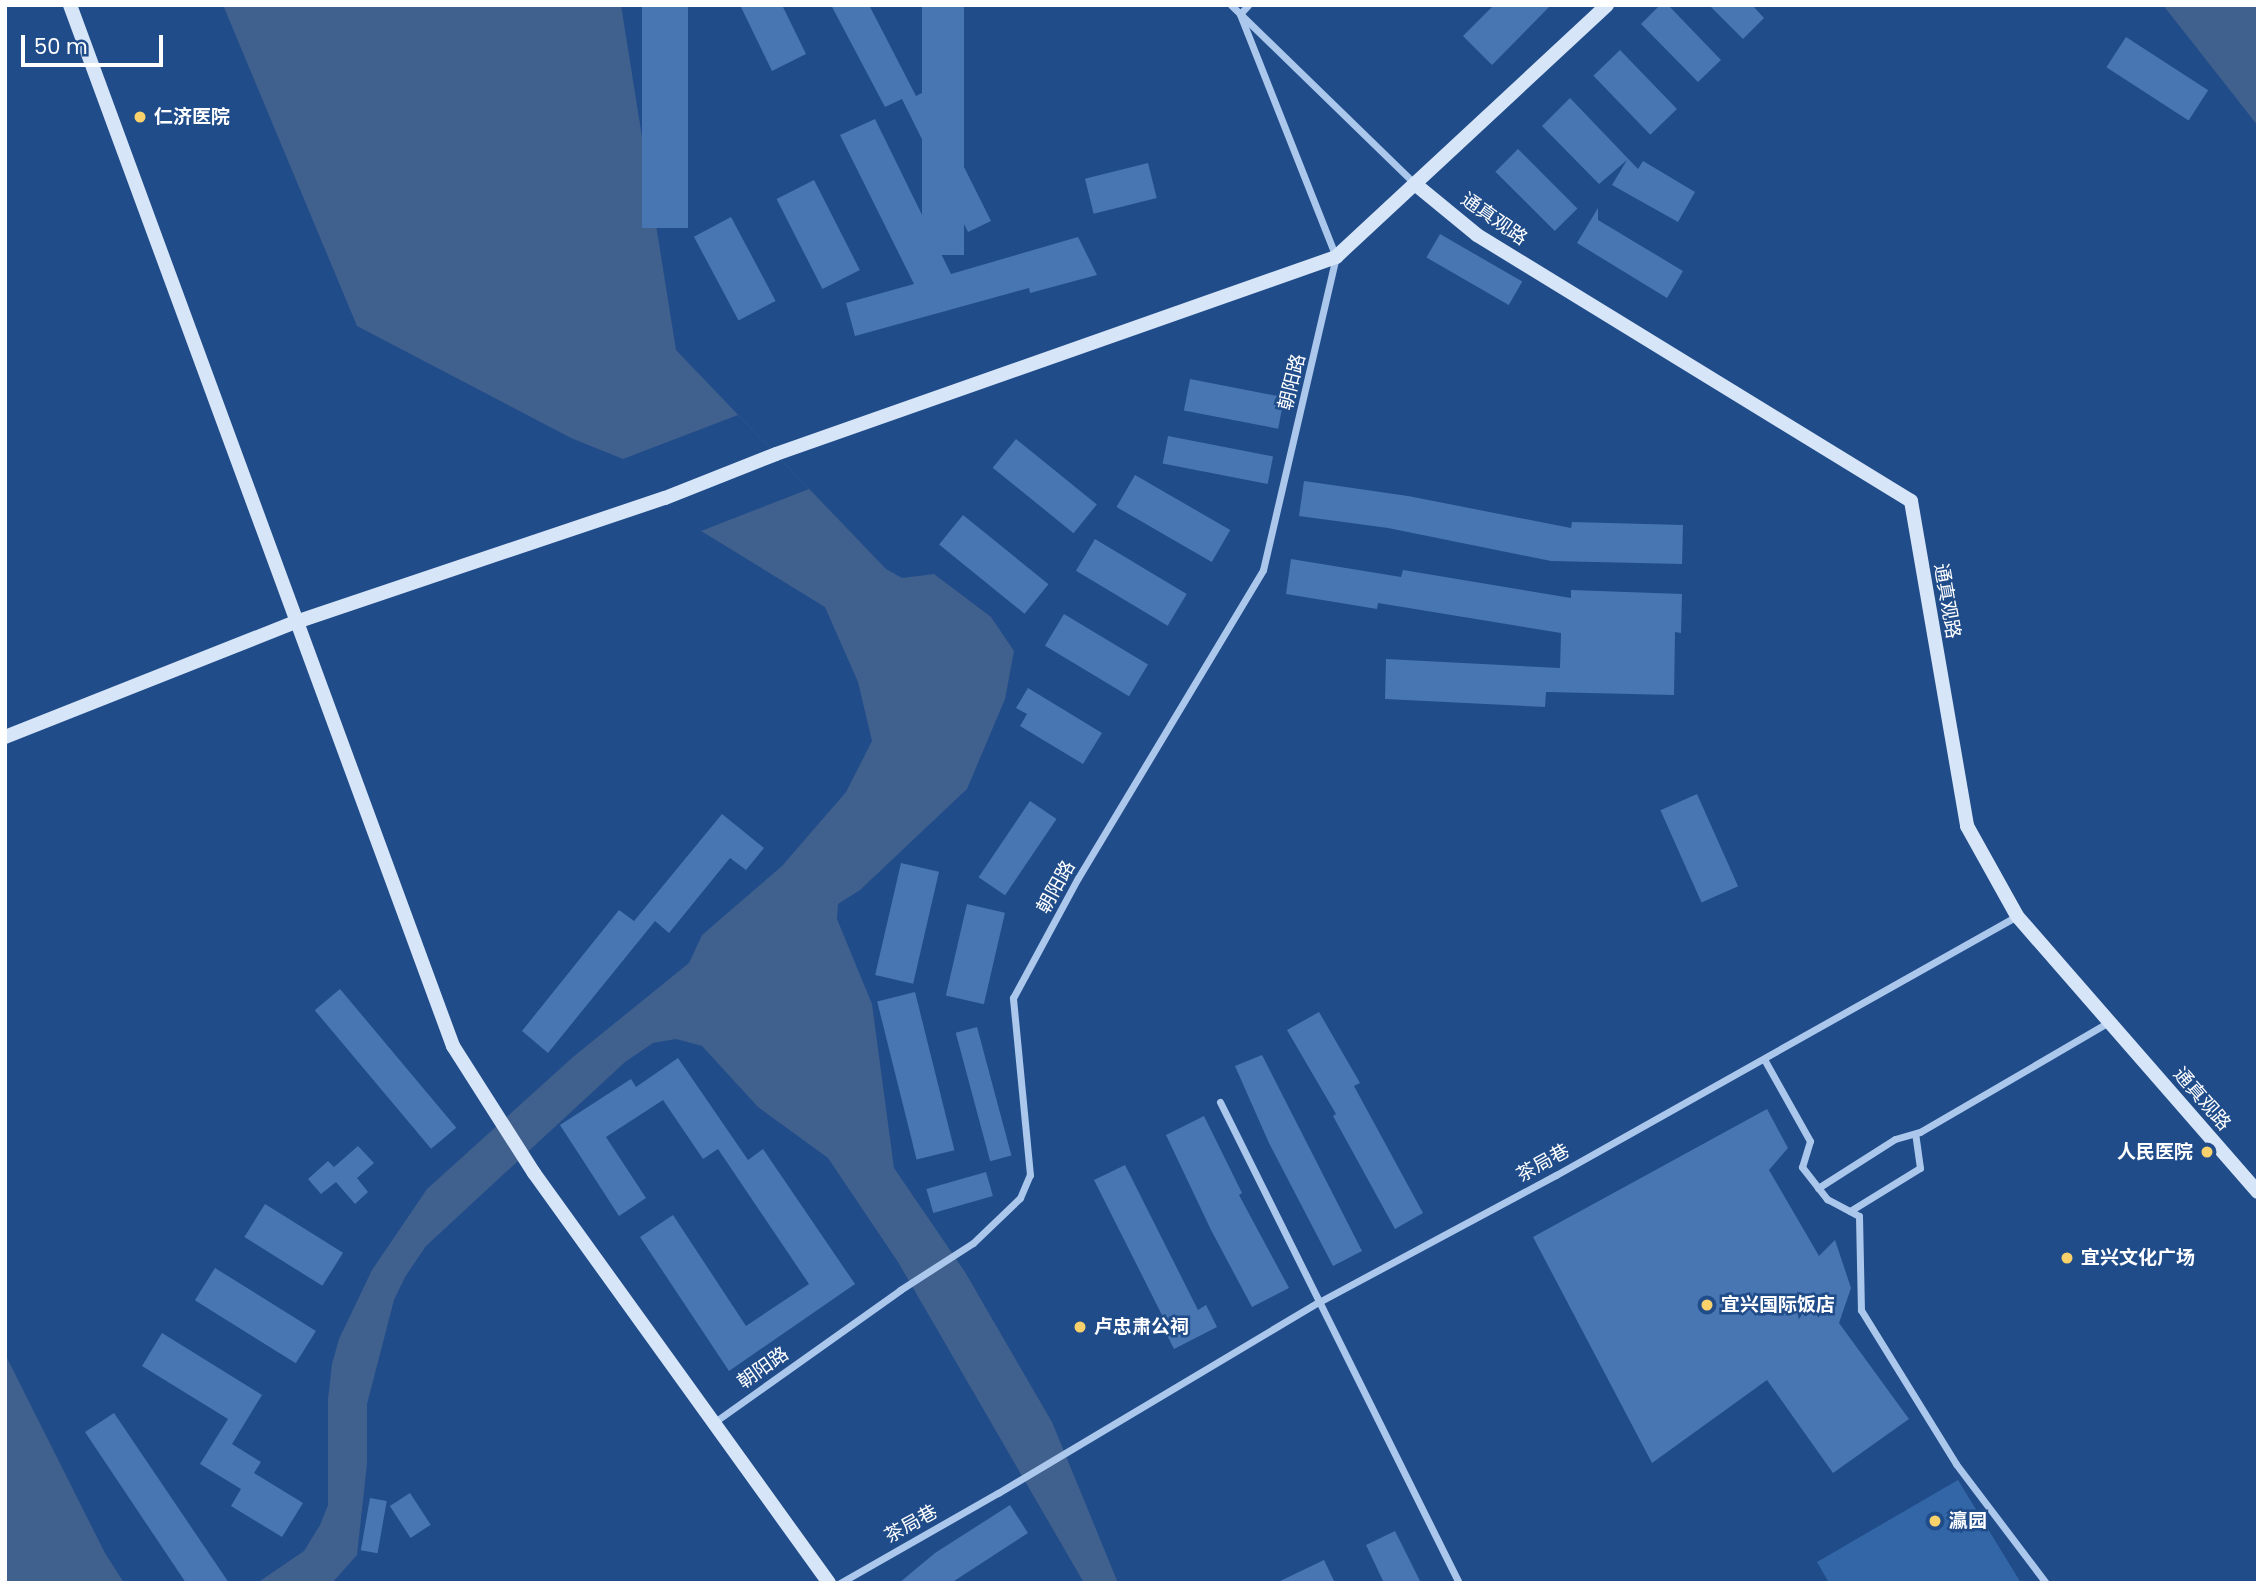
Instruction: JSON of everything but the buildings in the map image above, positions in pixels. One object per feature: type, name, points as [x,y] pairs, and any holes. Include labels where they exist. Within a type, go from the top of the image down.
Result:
[{"type":"main road","points":[[70,5],[453,1046],[534,1173],[716,1421],[829,1583]]},
{"type":"main road","points":[[5,737],[296,622],[665,498],[776,454],[1336,257],[1607,5]]},
{"type":"main road","name":"通真观路","points":[[1415,184],[1477,235],[1911,501],[1967,826],[2017,916],[2258,1192]]},
{"type":"street","points":[[1231,5],[1415,184]]},
{"type":"street","points":[[1240,14],[1248,5]]},
{"type":"street","points":[[1240,14],[1336,257]]},
{"type":"street","name":"朝阳路","points":[[716,1421],[900,1290],[961,1251],[1020,1198],[1030,1175],[1013,998],[1078,878],[1263,570],[1336,257]]},
{"type":"street","name":"茶局巷","points":[[840,1583],[998,1493],[1320,1302],[1764,1059],[2017,916]]},
{"type":"street","points":[[1818,1188],[1895,1139],[1915,1134],[2109,1021]]},
{"type":"street","points":[[1764,1059],[1811,1140],[1802,1167],[1827,1199],[1859,1216],[1861,1310],[1956,1464],[2046,1583]]},
{"type":"street","points":[[1220,1102],[1459,1583]]},
{"type":"street","points":[[1850,1212],[1920,1168],[1915,1134]]},
{"type":"shaded area","points":[[223,5],[621,5],[676,350],[886,569],[902,578],[934,574],[991,617],[1014,651],[1005,699],[967,789],[860,890],[838,904],[837,919],[872,1004],[894,1168],[965,1272],[1052,1422],[1118,1583],[1084,1583],[898,1262],[828,1158],[758,1107],[702,1046],[676,1039],[653,1043],[625,1062],[426,1246],[405,1277],[394,1300],[367,1404],[367,1464],[357,1555],[332,1583],[257,1583],[304,1551],[320,1525],[328,1505],[328,1399],[332,1364],[339,1339],[372,1270],[427,1189],[573,1057],[689,963],[702,935],[782,866],[846,792],[872,741],[858,682],[825,607],[701,531],[623,459],[571,438],[357,326]]},
{"type":"shaded area","points":[[2163,5],[2258,5],[2258,126]]},
{"type":"shaded area","points":[[5,1354],[105,1553],[124,1583],[5,1583]]},
{"type":"shaded area","name":"瀛园","points":[[1958,1480],[2021,1583],[1824,1583],[1828,1581],[1817,1562]]},
{"type":"pier","points":[[738,415],[809,489],[701,531],[623,459]]},
{"type":"place","name":"仁济医院","points":[[140,117]]},
{"type":"place","name":"人民医院","points":[[2207,1152]]},
{"type":"place","name":"宜兴文化广场","points":[[2067,1258]]},
{"type":"place","name":"宜兴国际饭店","points":[[1707,1305]]},
{"type":"place","name":"卢忠肃公祠","points":[[1080,1327]]},
{"type":"place","name":"瀛园","points":[[1935,1521]]}]
